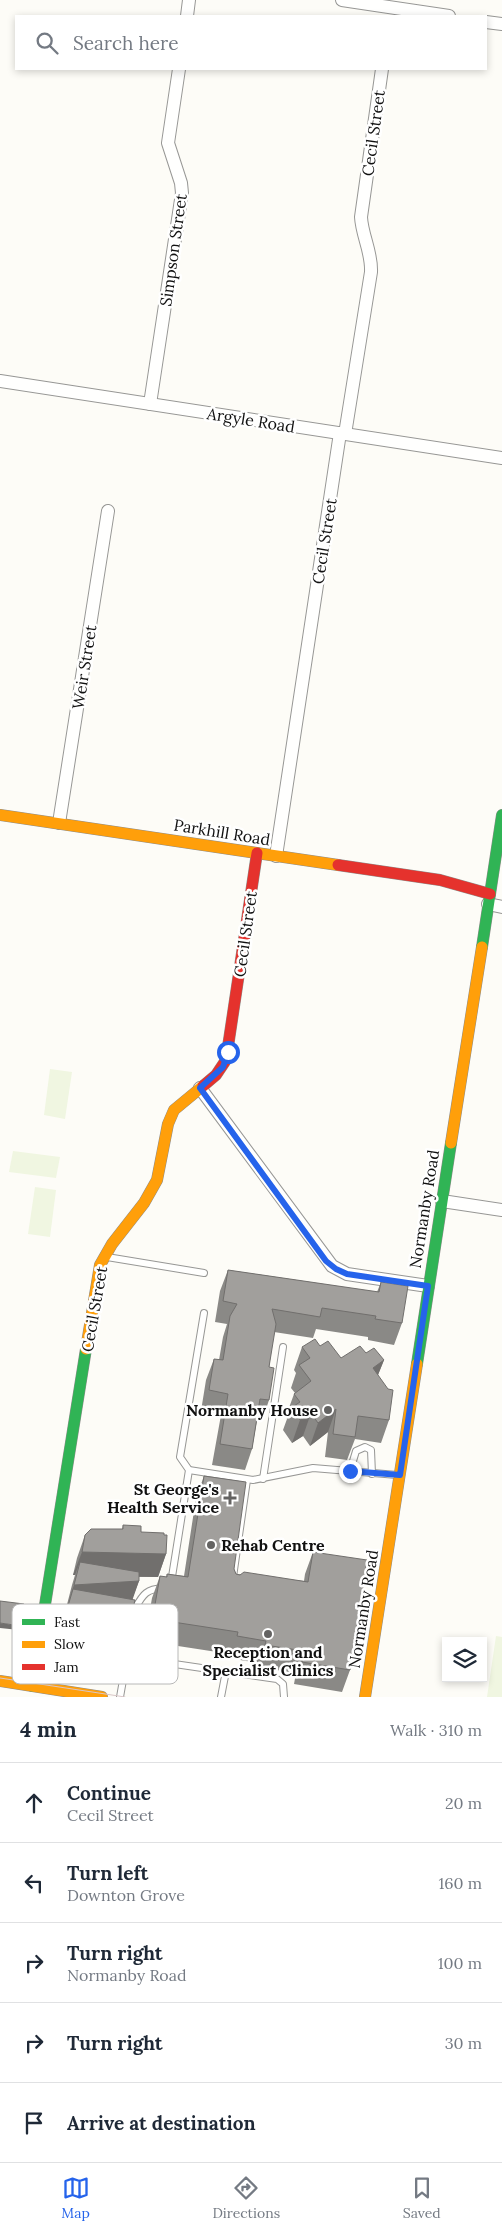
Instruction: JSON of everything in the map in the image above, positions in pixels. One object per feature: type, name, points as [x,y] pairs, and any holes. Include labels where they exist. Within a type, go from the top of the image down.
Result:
[{"type":"street","points":[[186,15],[189,0]]},
{"type":"street","points":[[342,0],[391,12],[434,15]]},
{"type":"street","points":[[487,22],[502,24]]},
{"type":"street","name":"Simpson Street","points":[[150,404],[182,193],[181,183],[168,143],[179,70]]},
{"type":"street","name":"Cecil Street","points":[[276,856],[343,434],[371,272],[370,256],[361,217],[382,70]]},
{"type":"street","name":"Argyle Road","points":[[0,381],[502,458]]},
{"type":"street","name":"Weir Street","points":[[59,823],[108,511]]},
{"type":"street","name":"Parkhill Road","points":[[0,815],[440,880],[492,881]]},
{"type":"street","name":"Normanby Road","points":[[365,1697],[502,815]]},
{"type":"street","name":"Cecil Street","points":[[45,1604],[98,1274],[103,1257],[151,1194],[162,1167],[169,1122],[173,1112],[223,1067],[226,1060],[257,853]]},
{"type":"street","name":"Parkhill Road","points":[[440,880],[489,899]]},
{"type":"street","points":[[489,899],[502,907]]},
{"type":"street","points":[[200,1088],[332,1266],[347,1274],[428,1286]]},
{"type":"street","points":[[442,1201],[502,1210]]},
{"type":"street","points":[[19,1684],[102,1697]]},
{"type":"lane","points":[[103,1257],[204,1273]]},
{"type":"lane","points":[[138,1604],[143,1595],[150,1589],[170,1588],[189,1470],[180,1457],[204,1313]]},
{"type":"lane","points":[[262,1479],[283,1347]]},
{"type":"lane","points":[[350,1471],[356,1451],[365,1447],[371,1450],[372,1453],[372,1474]]},
{"type":"lane","points":[[189,1470],[247,1480],[262,1479],[313,1468],[400,1475]]},
{"type":"lane","points":[[232,1584],[247,1480]]},
{"type":"lane","points":[[178,1664],[277,1678],[283,1684],[284,1697]]},
{"type":"lane","points":[[221,1697],[226,1671]]},
{"type":"lane","points":[[120,1697],[122,1684]]},
{"type":"green space","points":[[50,1069],[72,1072],[65,1119],[44,1115]]},
{"type":"green space","points":[[13,1151],[60,1157],[56,1178],[9,1172]]},
{"type":"green space","points":[[35,1187],[56,1190],[50,1237],[28,1234]]},
{"type":"green space","points":[[496,1636],[502,1637],[502,1697],[487,1697]]},
{"type":"building","points":[[228,1270],[379,1292],[381,1282],[408,1286],[402,1323],[375,1319],[376,1316],[322,1308],[320,1317],[272,1309],[276,1324],[269,1367],[274,1368],[269,1400],[260,1399],[252,1449],[220,1444],[228,1394],[209,1390],[214,1359],[223,1360],[230,1316],[237,1304],[223,1301]]},
{"type":"building","points":[[315,1339],[320,1346],[328,1341],[341,1358],[360,1346],[366,1353],[374,1348],[384,1360],[373,1368],[388,1389],[393,1390],[389,1420],[358,1416],[355,1437],[333,1434],[336,1409],[318,1423],[311,1413],[300,1420],[291,1408],[300,1402],[294,1394],[311,1381],[299,1365],[310,1358],[302,1347]]},
{"type":"building","points":[[204,1476],[246,1482],[234,1569],[236,1574],[240,1575],[244,1572],[308,1582],[313,1552],[367,1560],[350,1670],[302,1662],[304,1651],[265,1645],[266,1641],[237,1636],[238,1632],[178,1623],[178,1604],[155,1604],[160,1576],[167,1577],[167,1574],[188,1577]]},
{"type":"building","points":[[123,1525],[141,1526],[141,1532],[164,1533],[164,1535],[167,1535],[166,1554],[82,1552],[85,1535],[91,1529],[123,1529]]},
{"type":"building","points":[[80,1562],[139,1572],[139,1581],[74,1585]]},
{"type":"building","points":[[73,1589],[135,1600],[134,1604],[69,1604]]},
{"type":"building","points":[[0,1601],[24,1604],[12,1604],[12,1625],[0,1623]]},
{"type":"tram line","points":[[0,1678],[12,1680]]},
{"type":"tram line","points":[[39,1684],[125,1697]]},
{"type":"traffic: fast","points":[[482,947],[502,815]]},
{"type":"traffic: fast","points":[[417,1364],[451,1143]]},
{"type":"traffic: fast","points":[[45,1604],[86,1349]]},
{"type":"traffic: slow","points":[[0,815],[338,865]]},
{"type":"traffic: slow","points":[[451,1143],[482,947]]},
{"type":"traffic: slow","points":[[86,1349],[100,1265],[112,1244],[144,1203],[157,1180],[168,1124],[174,1110],[203,1086]]},
{"type":"traffic: slow","points":[[365,1697],[417,1364]]},
{"type":"traffic: slow","points":[[0,1681],[12,1683]]},
{"type":"traffic: slow","points":[[19,1684],[102,1697]]},
{"type":"traffic: jam","points":[[203,1086],[216,1075],[226,1060],[257,853]]},
{"type":"traffic: jam","points":[[338,865],[440,880],[490,894]]},
{"type":"place","name":"Normanby House","points":[[328,1410]]},
{"type":"place","name":"St George's Health Service","points":[[230,1498]]},
{"type":"place","name":"Rehab Centre","points":[[211,1545]]},
{"type":"place","name":"Reception and Specialist Clinics","points":[[268,1634]]},
{"type":"route","points":[[228,1052],[223,1067],[200,1088],[326,1261],[336,1269],[347,1274],[428,1286],[400,1475],[350,1471]]}]
